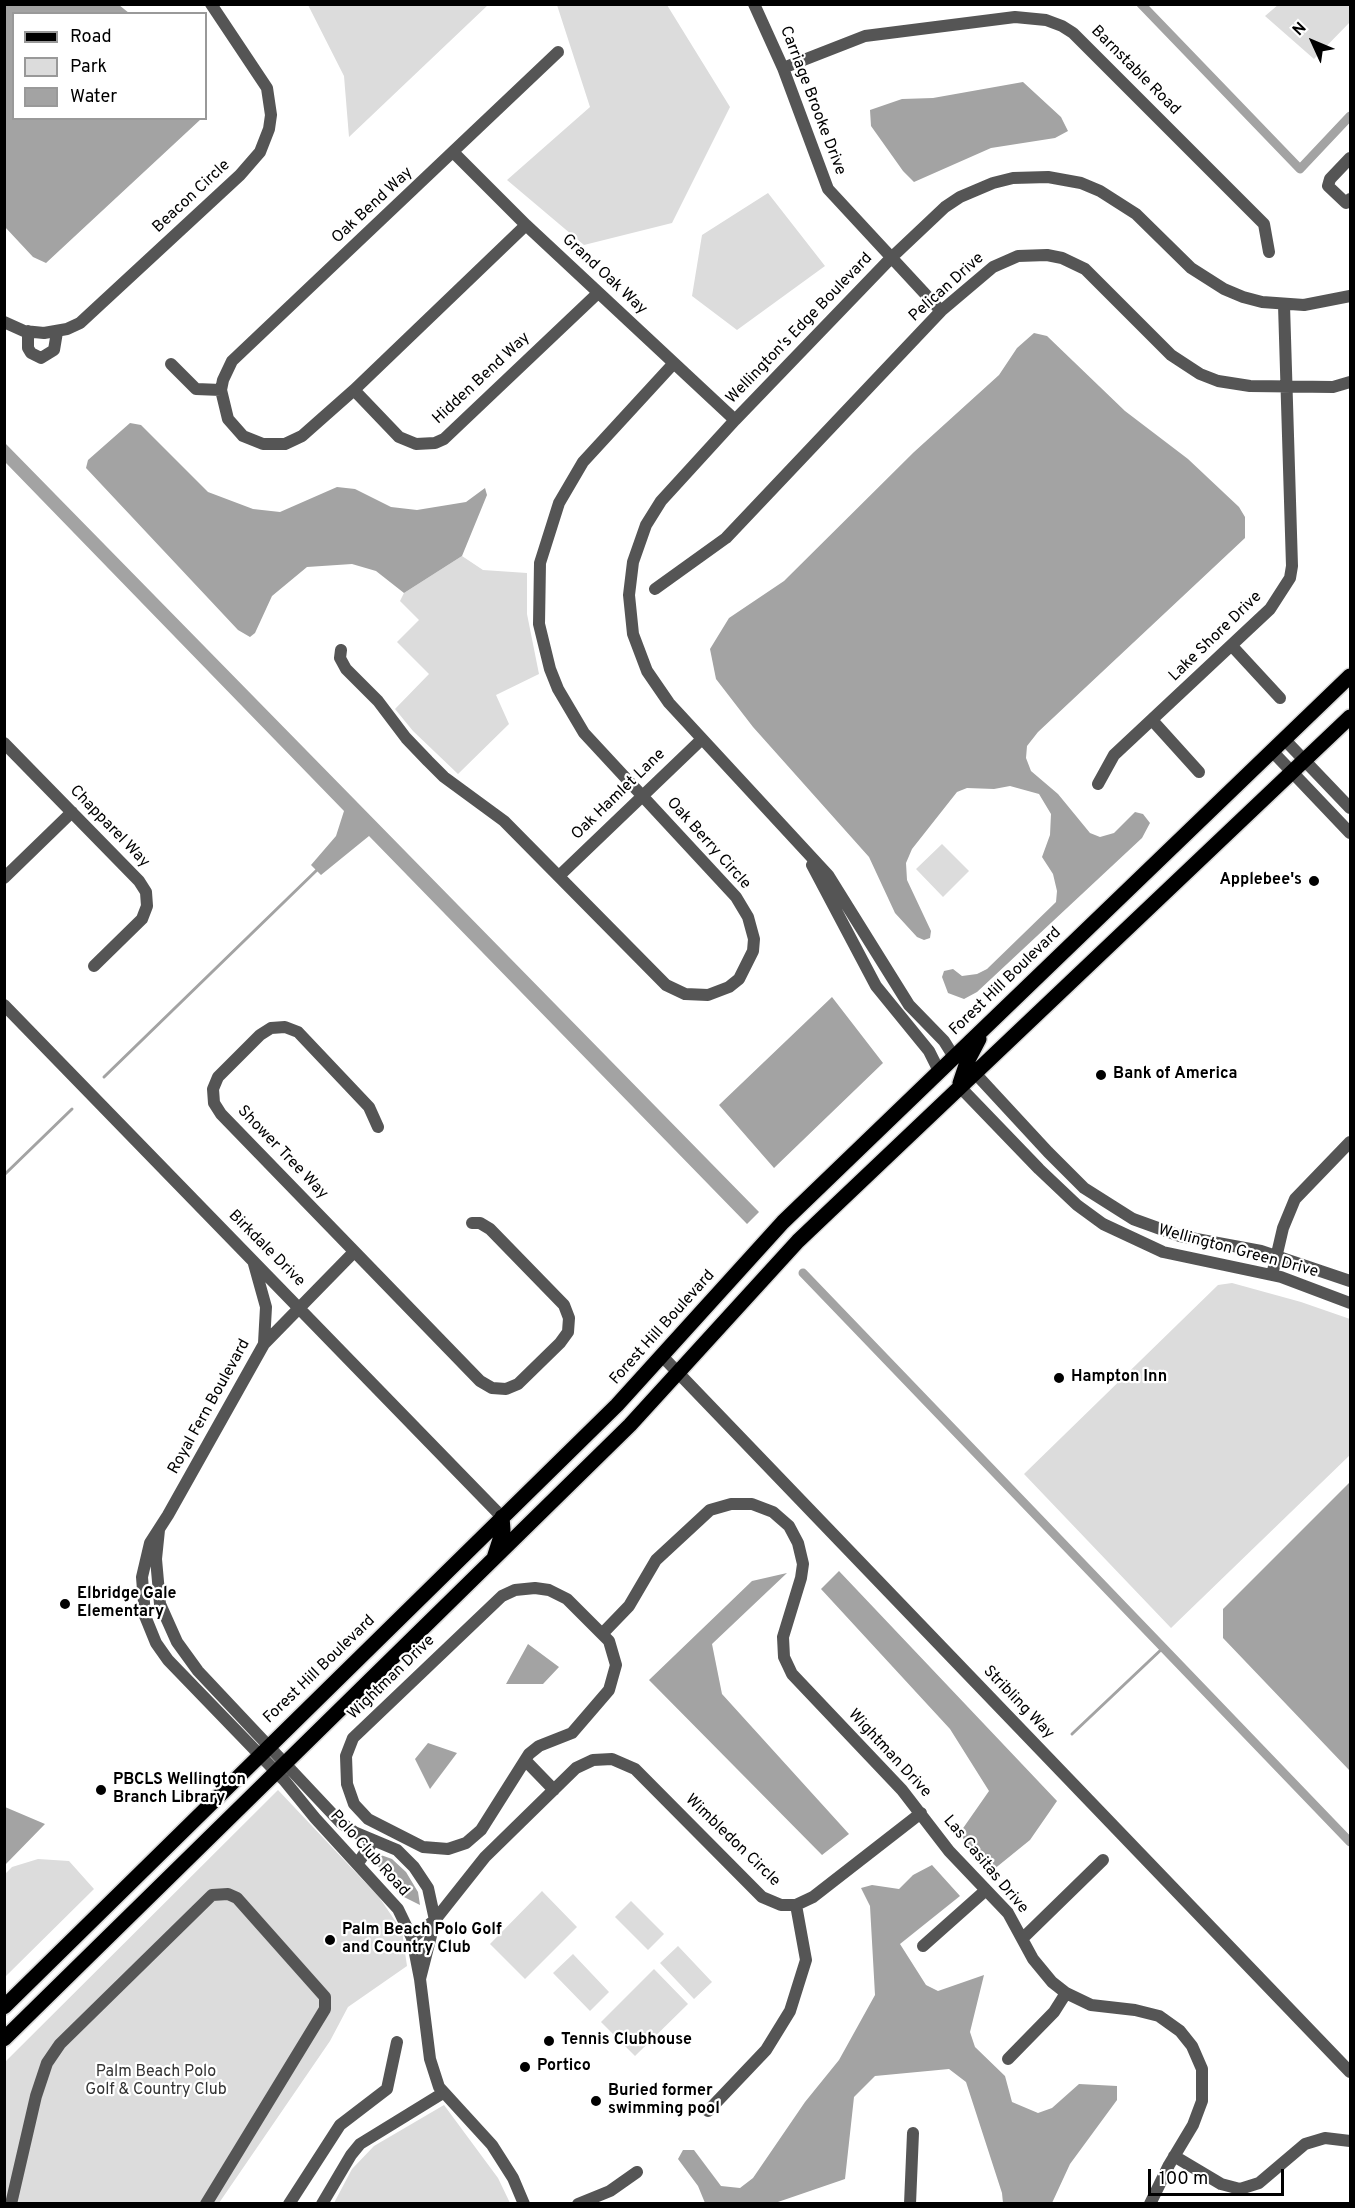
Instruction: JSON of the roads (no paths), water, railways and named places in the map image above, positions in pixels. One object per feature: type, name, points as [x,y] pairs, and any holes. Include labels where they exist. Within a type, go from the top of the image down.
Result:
[{"type":"main road","name":"Forest Hill Boulevard","points":[[4,2039],[273,1760],[502,1517],[617,1405],[783,1222],[1350,676]]},
{"type":"main road","name":"Forest Hill Boulevard","points":[[4,2007],[493,1561],[680,1374],[798,1241],[1350,717]]},
{"type":"main road","points":[[959,1086],[967,1062],[987,1026]]},
{"type":"main road","points":[[920,1124],[946,1084],[954,1057]]},
{"type":"main road","points":[[493,1561],[503,1530],[502,1517]]},
{"type":"street","name":"Beacon Circle","points":[[4,322],[28,331],[57,332],[91,315],[240,175],[256,157],[265,141],[271,115],[267,88],[211,4]]},
{"type":"street","name":"Carriage Brooke Drive","points":[[754,4],[783,68],[828,189],[942,311]]},
{"type":"street","name":"Barnstable Road","points":[[783,68],[851,39],[866,36],[1015,17],[1046,20],[1062,26],[1073,33],[1264,225],[1269,252]]},
{"type":"street","name":"Oak Bend Way","points":[[221,390],[232,361],[558,52]]},
{"type":"street","name":"Grand Oak Way","points":[[453,152],[526,225],[735,420]]},
{"type":"street","points":[[1350,158],[1330,179],[1328,186],[1346,202],[1350,199]]},
{"type":"street","name":"Wellington's Edge Boulevard","points":[[954,1057],[944,1041],[909,1005],[828,875],[806,854],[669,703],[647,671],[633,634],[630,615],[630,579],[638,543],[654,511],[735,420],[891,258],[945,207],[960,197],[1003,180],[1048,177],[1081,183],[1120,202],[1137,214],[1191,268],[1224,289],[1262,302],[1284,305],[1323,303],[1350,296]]},
{"type":"street","points":[[171,364],[196,389],[221,390],[224,410],[235,429],[252,441],[274,445],[302,436],[354,390],[526,225]]},
{"type":"street","name":"Pelican Drive","points":[[655,589],[726,538],[942,311],[993,267],[1018,256],[1047,255],[1068,260],[1085,270],[1171,355],[1200,374],[1233,384],[1333,387],[1350,382]]},
{"type":"street","name":"Hidden Bend Way","points":[[354,390],[399,437],[416,444],[435,443],[444,439],[598,293]]},
{"type":"street","name":"Lake Shore Drive","points":[[1098,784],[1114,755],[1278,601],[1287,584],[1292,566],[1284,305]]},
{"type":"street","points":[[28,331],[28,348],[31,353],[41,358],[54,350],[57,332]]},
{"type":"street","name":"Oak Berry Circle","points":[[341,650],[340,658],[346,669],[378,701],[406,738],[428,761],[444,777],[491,810],[666,985],[675,991],[698,996],[708,995],[729,987],[739,979],[753,951],[754,939],[748,917],[736,897],[584,733],[558,689],[543,645],[537,610],[537,586],[544,543],[555,512],[570,482],[596,447],[674,363]]},
{"type":"street","points":[[1232,645],[1280,698]]},
{"type":"street","points":[[1152,720],[1199,772]]},
{"type":"street","name":"Oak Hamlet Lane","points":[[559,876],[702,739]]},
{"type":"street","points":[[1284,739],[1350,808]]},
{"type":"street","name":"Chapparel Way","points":[[4,743],[139,881],[147,899],[142,919],[94,966]]},
{"type":"street","points":[[1272,751],[1350,833]]},
{"type":"street","points":[[4,878],[72,812]]},
{"type":"street","name":"Wellington's Edge Boulevard","points":[[806,854],[876,986],[928,1051],[939,1071]]},
{"type":"street","name":"Birkdale Drive","points":[[4,1005],[502,1517]]},
{"type":"street","name":"Shower Tree Way","points":[[378,1127],[369,1107],[298,1032],[285,1027],[271,1028],[260,1035],[218,1077],[213,1089],[214,1103],[220,1114],[354,1252],[480,1381],[492,1388],[506,1389],[518,1384],[560,1343],[568,1332],[569,1318],[564,1305],[490,1229],[480,1223],[472,1223]]},
{"type":"street","name":"Wellington Green Drive","points":[[974,1072],[1084,1188],[1133,1219],[1189,1237],[1276,1255],[1350,1281]]},
{"type":"street","name":"Wellington Green Drive","points":[[959,1086],[1077,1205],[1134,1240],[1163,1252],[1272,1275],[1350,1302]]},
{"type":"street","points":[[1272,1275],[1283,1228],[1295,1199],[1350,1143]]},
{"type":"street","points":[[1185,1256],[1189,1237]]},
{"type":"street","points":[[299,1306],[354,1252]]},
{"type":"street","points":[[252,1260],[265,1300],[264,1344]]},
{"type":"street","name":"Royal Fern Boulevard","points":[[273,1760],[179,1673],[156,1643],[145,1616],[142,1577],[150,1543],[264,1344],[299,1306]]},
{"type":"street","name":"Stribling Way","points":[[662,1356],[1350,2072]]},
{"type":"street","name":"Wightman Drive","points":[[602,1634],[629,1606],[656,1560],[704,1514],[717,1507],[738,1503],[759,1506],[772,1512],[789,1526],[802,1557],[801,1578],[783,1637],[783,1650],[789,1669],[921,1813]]},
{"type":"street","name":"Royal Fern Boulevard","points":[[159,1530],[156,1559],[160,1604],[177,1642],[198,1671],[273,1760]]},
{"type":"street","name":"Wightman Drive","points":[[528,1588],[555,1592],[572,1604],[612,1646],[616,1665],[609,1690],[572,1733],[539,1746],[525,1760],[477,1835],[460,1846],[436,1850],[423,1847],[400,1833],[380,1827],[363,1815],[349,1791],[345,1762],[347,1749],[353,1738],[502,1596],[528,1588]]},
{"type":"street","name":"Wimbledon Circle","points":[[412,1938],[435,1920],[485,1857],[576,1768],[587,1762],[606,1758],[624,1762],[635,1768],[762,1897],[781,1905],[796,1905]]},
{"type":"street","name":"Polo Club Road","points":[[273,1760],[354,1832],[397,1850],[414,1867],[428,1888],[435,1920],[420,1979]]},
{"type":"street","name":"Polo Club Road","points":[[273,1760],[341,1847],[398,1909],[412,1938],[420,1979],[430,2059],[443,2094]]},
{"type":"street","points":[[525,1760],[554,1790]]},
{"type":"street","points":[[708,2111],[766,2050],[790,2011],[806,1960],[796,1905],[813,1897],[921,1813]]},
{"type":"street","name":"Las Casitas Drive","points":[[921,1813],[949,1851],[1012,1918],[1042,1971],[1066,1993],[1091,2005],[1135,2010],[1159,2016],[1188,2040],[1202,2069],[1203,2095],[1199,2114],[1174,2156],[1150,2204]]},
{"type":"street","points":[[341,1847],[354,1832]]},
{"type":"street","points":[[358,1863],[373,1841]]},
{"type":"street","name":"Las Casitas Drive","points":[[1023,1938],[1103,1860]]},
{"type":"street","points":[[923,1946],[986,1890]]},
{"type":"street","points":[[11,2204],[36,2096],[47,2063],[60,2044],[212,1894],[228,1894],[237,1898],[325,1997],[325,2009],[206,2204]]},
{"type":"street","points":[[1008,2059],[1054,2012],[1066,1993]]},
{"type":"street","points":[[289,2204],[340,2125],[387,2089],[397,2042]]},
{"type":"street","points":[[322,2204],[360,2144],[443,2094],[472,2120],[492,2145],[524,2204]]},
{"type":"street","points":[[910,2204],[913,2133]]},
{"type":"street","points":[[1174,2156],[1227,2186],[1247,2188],[1265,2179],[1305,2144],[1325,2138],[1350,2141]]},
{"type":"street","points":[[578,2204],[610,2191],[637,2172]]},
{"type":"water","points":[[5,4],[119,5],[128,12],[12,12],[12,120],[200,120],[46,263],[33,257],[5,227]]},
{"type":"water","points":[[1023,82],[1061,117],[1068,131],[1055,138],[991,148],[914,182],[903,171],[871,126],[870,110],[902,99],[933,98]]},
{"type":"water","points":[[1034,333],[1047,336],[1125,411],[1188,459],[1239,507],[1245,517],[1245,538],[1038,732],[1027,746],[1026,758],[1031,771],[1058,794],[1090,833],[1100,837],[1114,833],[1135,812],[1143,814],[1150,823],[1142,838],[977,992],[964,999],[948,993],[942,977],[944,971],[953,969],[962,976],[977,974],[987,969],[1056,902],[1057,891],[1053,874],[1042,857],[1050,835],[1051,814],[1039,794],[1010,786],[994,789],[967,788],[957,792],[912,849],[906,863],[907,880],[931,931],[930,938],[924,940],[917,937],[895,913],[869,857],[753,727],[716,679],[710,649],[729,618],[784,581],[914,452],[999,375],[1017,348]]},
{"type":"water","points":[[130,423],[141,425],[208,492],[253,509],[280,512],[337,487],[355,489],[391,507],[417,510],[466,502],[485,488],[487,495],[462,556],[404,593],[376,571],[352,564],[307,567],[272,596],[255,633],[250,637],[238,630],[86,468],[88,460]]},
{"type":"water","points":[[4,442],[759,1212],[747,1224],[369,836],[321,875],[311,865],[336,836],[344,811],[5,462]]},
{"type":"water","points":[[832,997],[883,1063],[774,1168],[719,1105]]},
{"type":"water","points":[[1350,1482],[1350,1771],[1223,1638],[1223,1609]]},
{"type":"water","points":[[839,1571],[1057,1801],[1030,1840],[993,1870],[959,1834],[989,1791],[950,1729],[821,1589]]},
{"type":"water","points":[[787,1573],[712,1644],[722,1694],[849,1834],[822,1855],[649,1680],[752,1581]]},
{"type":"water","points":[[528,1644],[559,1667],[543,1684],[506,1684]]},
{"type":"water","points":[[428,1743],[457,1753],[430,1789],[415,1759]]},
{"type":"water","points":[[5,1807],[45,1824],[5,1865]]},
{"type":"water","points":[[378,1854],[392,1859],[406,1872],[418,1892],[420,1905],[398,1894],[390,1876],[375,1864]]},
{"type":"water","points":[[932,1865],[960,1896],[900,1944],[926,1985],[938,1991],[984,1975],[970,2032],[975,2047],[1005,2076],[1012,2102],[1038,2113],[1052,2108],[1079,2084],[1117,2086],[1117,2100],[1070,2164],[1052,2203],[1003,2203],[1002,2193],[966,2082],[949,2069],[875,2076],[854,2097],[845,2179],[775,2203],[705,2203],[698,2186],[678,2159],[683,2150],[694,2150],[721,2186],[740,2188],[753,2178],[805,2102],[839,2060],[875,1995],[870,1906],[861,1888],[872,1885],[899,1889],[913,1875]]},
{"type":"waterway","points":[[1141,4],[1300,169],[1350,116]]},
{"type":"waterway","points":[[104,1077],[319,868]]},
{"type":"waterway","points":[[4,1175],[72,1109]]},
{"type":"waterway","points":[[803,1273],[1350,1842]]},
{"type":"waterway","points":[[1072,1734],[1165,1646]]},
{"type":"place","name":"Applebee's","points":[[1314,881]]},
{"type":"place","name":"Bank of America","points":[[1101,1075]]},
{"type":"place","name":"Hampton Inn","points":[[1059,1378]]},
{"type":"place","name":"Elbridge Gale Elementary","points":[[65,1604]]},
{"type":"place","name":"PBCLS Wellington Branch Library","points":[[101,1790]]},
{"type":"place","name":"Palm Beach Polo Golf and Country Club","points":[[330,1940]]},
{"type":"place","name":"Tennis Clubhouse","points":[[549,2041]]},
{"type":"place","name":"Portico","points":[[525,2067]]},
{"type":"place","name":"Buried former swimming pool","points":[[596,2101]]},
{"type":"park label","name":"Palm Beach Polo Golf & Country Club","points":[[156,2082]]}]
